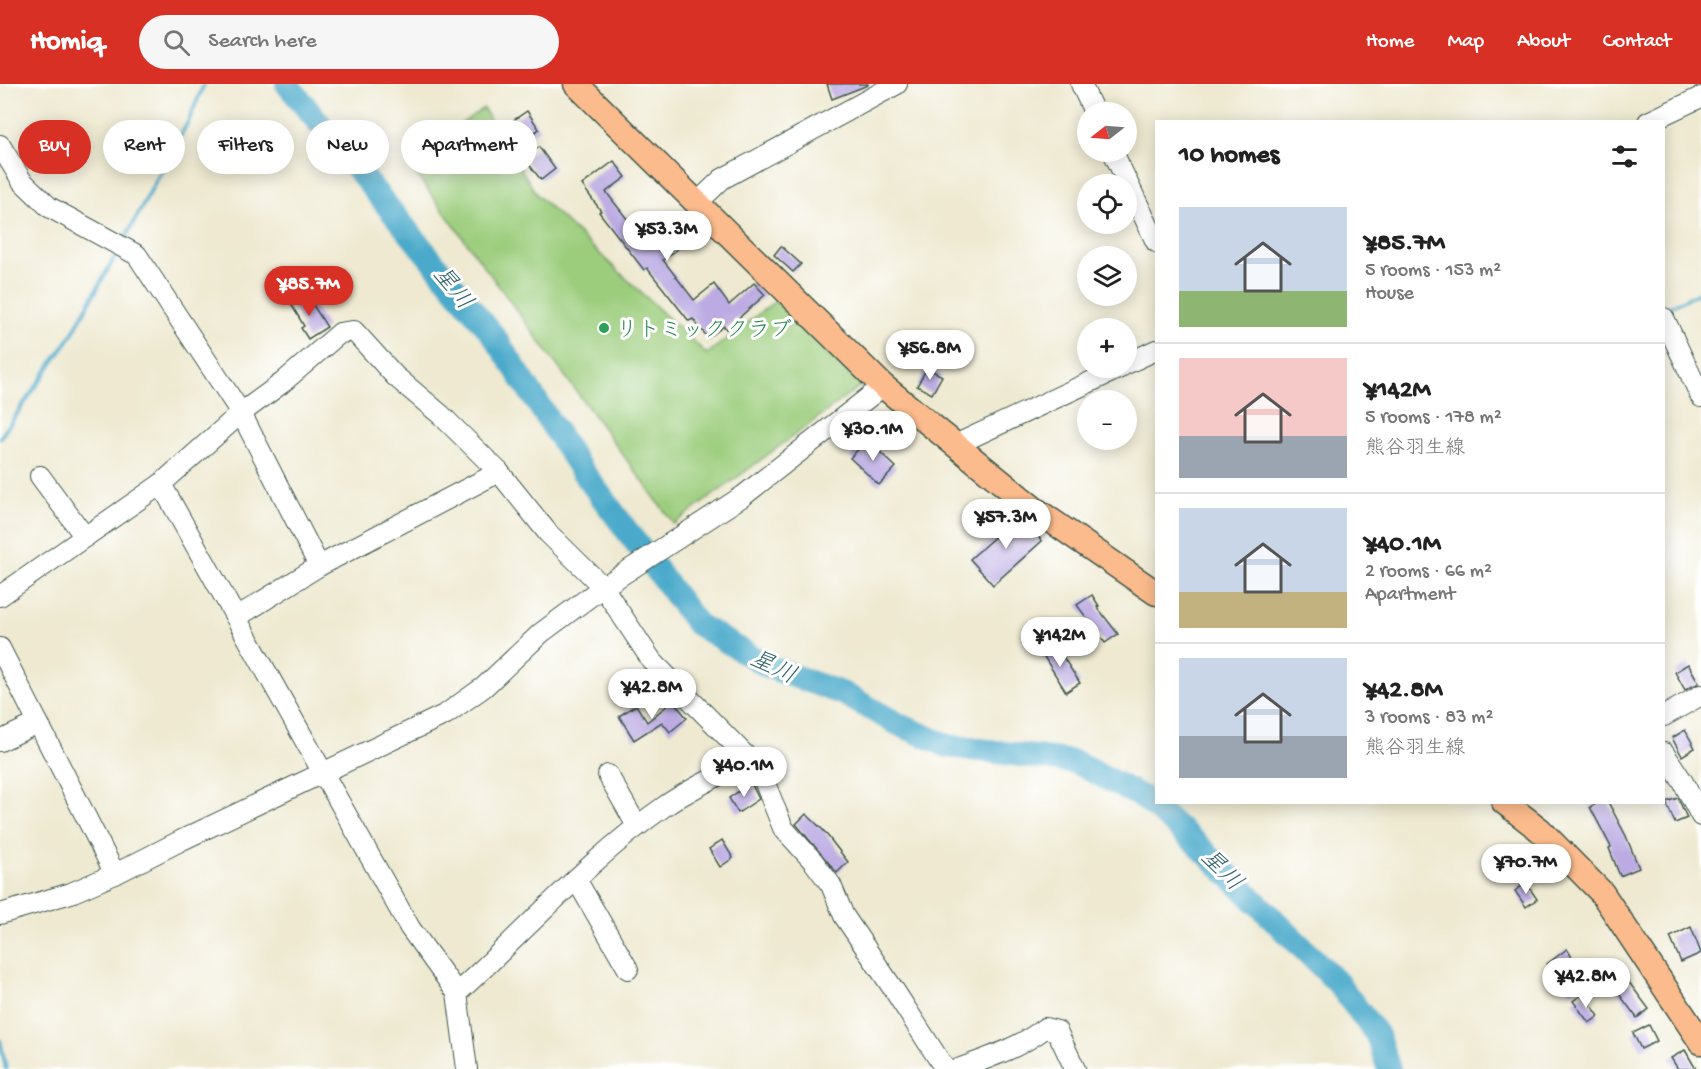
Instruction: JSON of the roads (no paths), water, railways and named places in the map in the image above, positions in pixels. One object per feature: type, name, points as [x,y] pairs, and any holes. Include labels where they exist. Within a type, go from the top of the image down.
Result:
[{"type":"main road","points":[[576,84],[883,386],[1033,508],[1155,592]]},
{"type":"main road","points":[[1507,804],[1540,830],[1602,893],[1701,1042]]},
{"type":"street","points":[[696,204],[722,179],[897,84]]},
{"type":"street","points":[[1081,84],[1089,102]]},
{"type":"street","points":[[1652,120],[1701,97]]},
{"type":"street","points":[[0,145],[22,181],[49,207],[137,255],[241,413],[319,566]]},
{"type":"street","points":[[1118,162],[1155,240]]},
{"type":"street","points":[[1665,320],[1701,397]]},
{"type":"street","points":[[0,596],[161,484],[241,413],[282,383],[340,333],[354,331],[395,376],[441,415],[499,472],[548,533],[609,583],[652,661],[749,759],[763,778],[783,828],[831,885],[844,916],[945,1069]]},
{"type":"street","points":[[1137,359],[1155,350]]},
{"type":"street","points":[[955,445],[1099,378]]},
{"type":"street","points":[[0,914],[70,893],[115,874],[446,714],[484,687],[541,633],[609,583],[743,496],[883,386]]},
{"type":"street","points":[[237,617],[319,566],[499,472]]},
{"type":"street","points":[[40,476],[85,537]]},
{"type":"street","points":[[161,484],[410,928],[457,993],[467,1069]]},
{"type":"street","points":[[0,648],[115,874]]},
{"type":"street","points":[[1665,715],[1701,695]]},
{"type":"street","points":[[0,741],[38,723]]},
{"type":"street","points":[[1665,755],[1701,816]]},
{"type":"street","points":[[457,993],[576,879],[637,826],[666,805],[749,759]]},
{"type":"street","points":[[608,776],[637,826]]},
{"type":"street","points":[[576,879],[628,969]]},
{"type":"street","points":[[958,1069],[1030,1040],[1045,1028],[1057,1031],[1075,1069]]},
{"type":"waterway","points":[[123,242],[189,120],[204,84]]},
{"type":"waterway","name":"星川","points":[[287,84],[494,336],[580,468],[697,624],[769,667],[844,694],[898,724],[948,746],[1075,762],[1144,798],[1198,845],[1337,982],[1377,1035],[1389,1069]]},
{"type":"waterway","points":[[0,438],[71,336],[118,251]]},
{"type":"waterway","points":[[1669,307],[1701,292]]},
{"type":"waterway","points":[[0,1040],[6,1069]]},
{"type":"place","name":"リトミッククラブ","points":[[604,328]]}]
